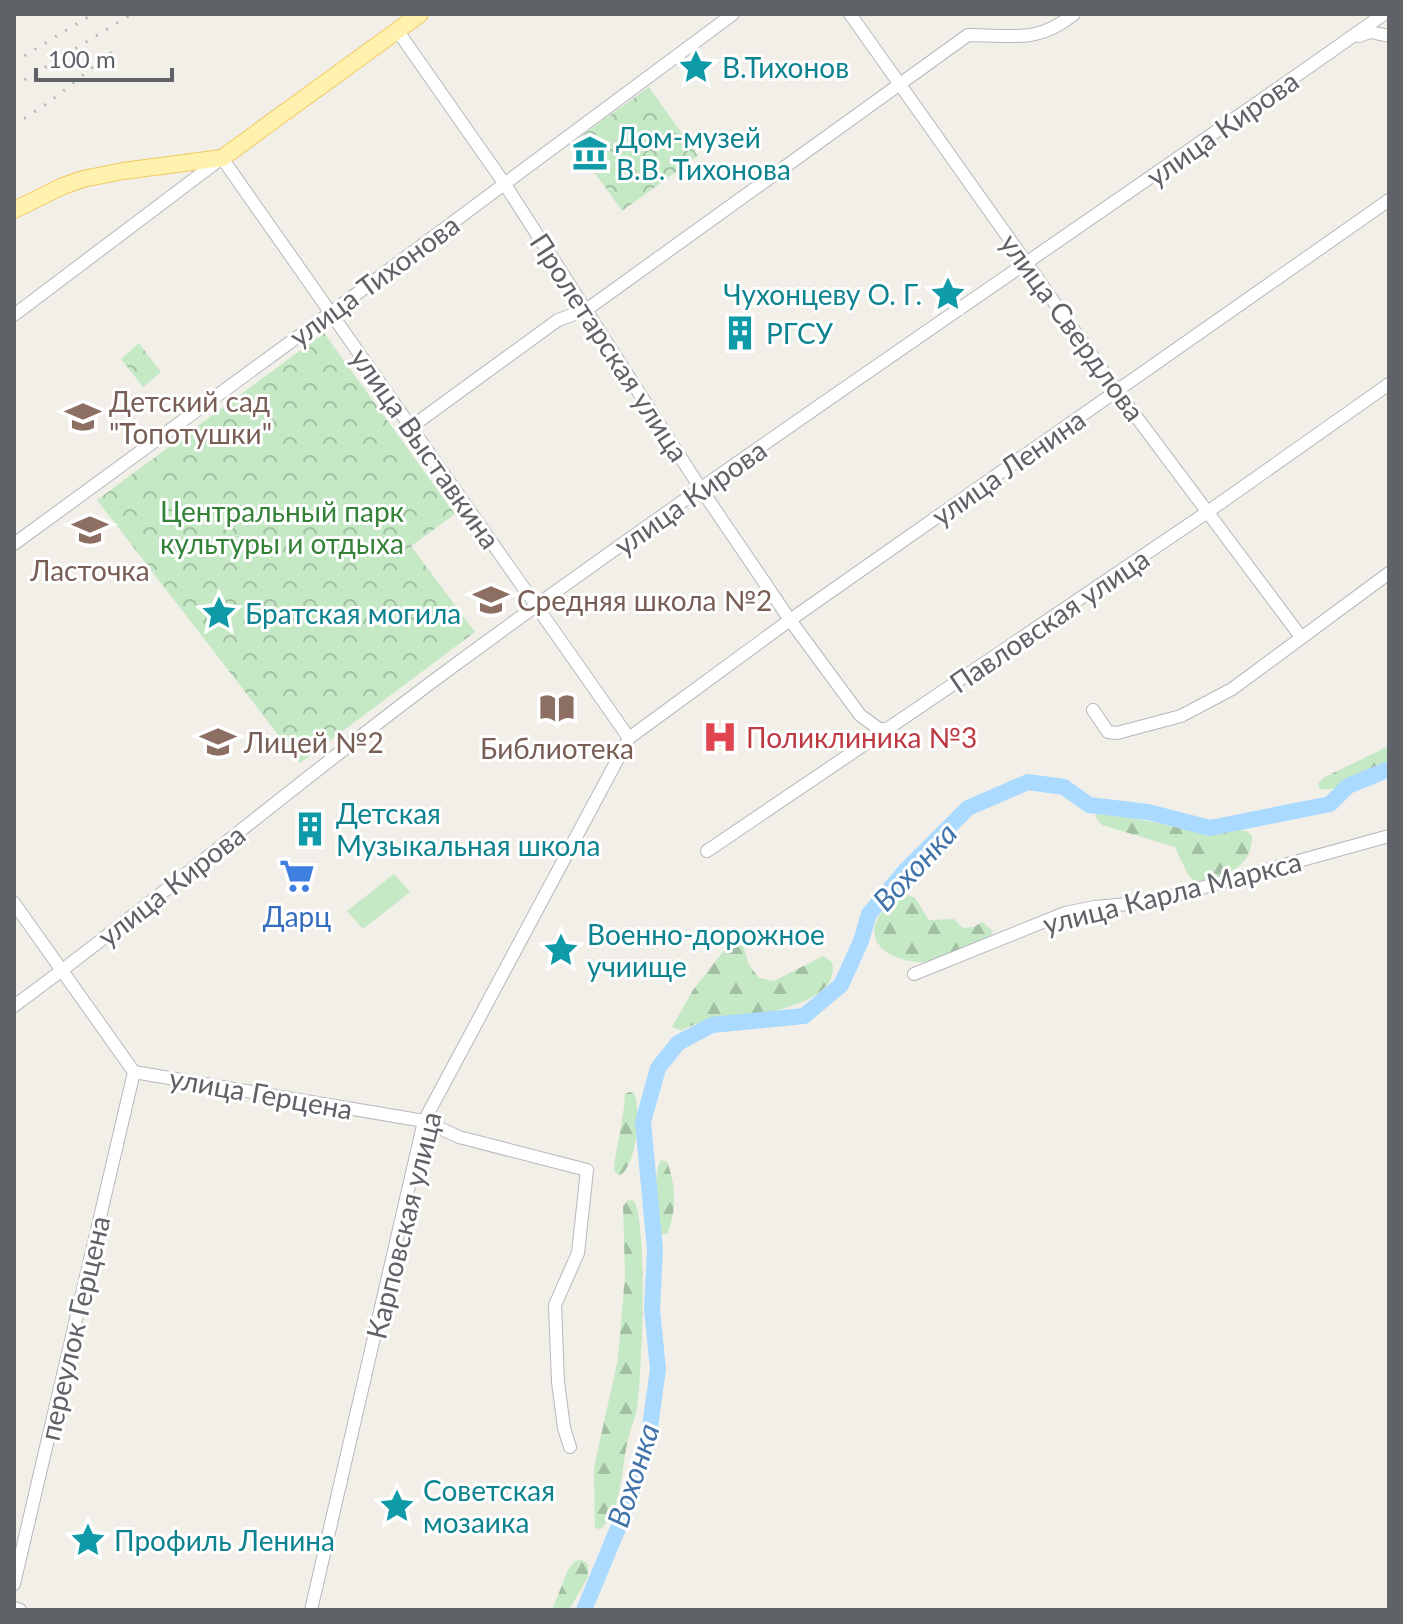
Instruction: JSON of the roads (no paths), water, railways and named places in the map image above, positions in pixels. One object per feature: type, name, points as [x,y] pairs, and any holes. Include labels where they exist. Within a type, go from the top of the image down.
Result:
[{"type":"main road","points":[[14,210],[83,179],[222,158],[420,14]]},
{"type":"street","name":"улица Тихонова","points":[[14,544],[733,14]]},
{"type":"street","name":"улица Свердлова","points":[[850,14],[1117,391],[1301,637]]},
{"type":"street","points":[[411,427],[558,320],[586,310],[968,35],[1032,37],[1048,32],[1074,14]]},
{"type":"street","name":"улица Кирова","points":[[14,1006],[429,685],[537,606],[1384,14]]},
{"type":"street","points":[[1366,27],[1389,23]]},
{"type":"street","name":"Пролетарская улица","points":[[397,30],[504,183],[701,489],[790,620],[860,715],[879,729],[889,729]]},
{"type":"street","points":[[1348,39],[1370,32],[1389,36]]},
{"type":"street","points":[[14,315],[222,158]]},
{"type":"street","name":"улица Выставкина","points":[[222,158],[629,738]]},
{"type":"street","name":"улица Ленина","points":[[629,738],[790,620],[1389,200]]},
{"type":"street","name":"Павловская улица","points":[[707,851],[1209,511],[1389,384]]},
{"type":"street","points":[[1093,710],[1108,732],[1117,733],[1181,716],[1232,689],[1389,573]]},
{"type":"street","name":"Карповская улица","points":[[311,1610],[424,1121],[629,738]]},
{"type":"street","name":"улица Карла Маркса","points":[[914,974],[1065,913],[1166,899],[1389,836]]},
{"type":"street","name":"улица Герцена","points":[[14,903],[134,1072],[424,1121],[459,1137],[587,1170],[578,1253],[555,1305],[558,1382],[564,1428],[570,1447]]},
{"type":"street","name":"переулок Герцена","points":[[14,1584],[134,1072]]},
{"type":"waterway","name":"Вохонка","points":[[584,1610],[628,1504],[648,1441],[658,1369],[652,1309],[655,1250],[643,1122],[658,1068],[678,1043],[712,1025],[804,1016],[841,985],[861,941],[869,914],[906,870],[968,808],[1028,782],[1064,787],[1089,805],[1148,812],[1210,828],[1330,804],[1348,786],[1389,769]]},
{"type":"railway","points":[[14,62],[93,14]]},
{"type":"railway","points":[[14,86],[132,14]]},
{"type":"railway","points":[[14,125],[48,103],[117,48]]},
{"type":"place","name":"В.Тихонов","points":[[696,67]]},
{"type":"place","name":"Дом-музей В.В. Тихонова","points":[[590,153]]},
{"type":"place","name":"Чухонцеву О. Г.","points":[[948,294]]},
{"type":"place","name":"РГСУ","points":[[740,333]]},
{"type":"place","name":"Детский сад \"Топотушки\"","points":[[83,417]]},
{"type":"place","name":"Ласточка","points":[[90,530]]},
{"type":"place","name":"Средняя школа №2","points":[[491,600]]},
{"type":"place","name":"Братская могила","points":[[219,613]]},
{"type":"place","name":"Библиотека","points":[[557,708]]},
{"type":"place","name":"Поликлиника №3","points":[[720,737]]},
{"type":"place","name":"Лицей №2","points":[[218,742]]},
{"type":"place","name":"Детская Музыкальная школа","points":[[310,829]]},
{"type":"place","name":"Дарц","points":[[297,876]]},
{"type":"place","name":"Военно-дорожное учиище","points":[[561,950]]},
{"type":"place","name":"Советская мозаика","points":[[397,1506]]},
{"type":"place","name":"Профиль Ленина","points":[[88,1540]]},
{"type":"park label","name":"Центральный парк культуры и отдыха","points":[[282,527]]}]
